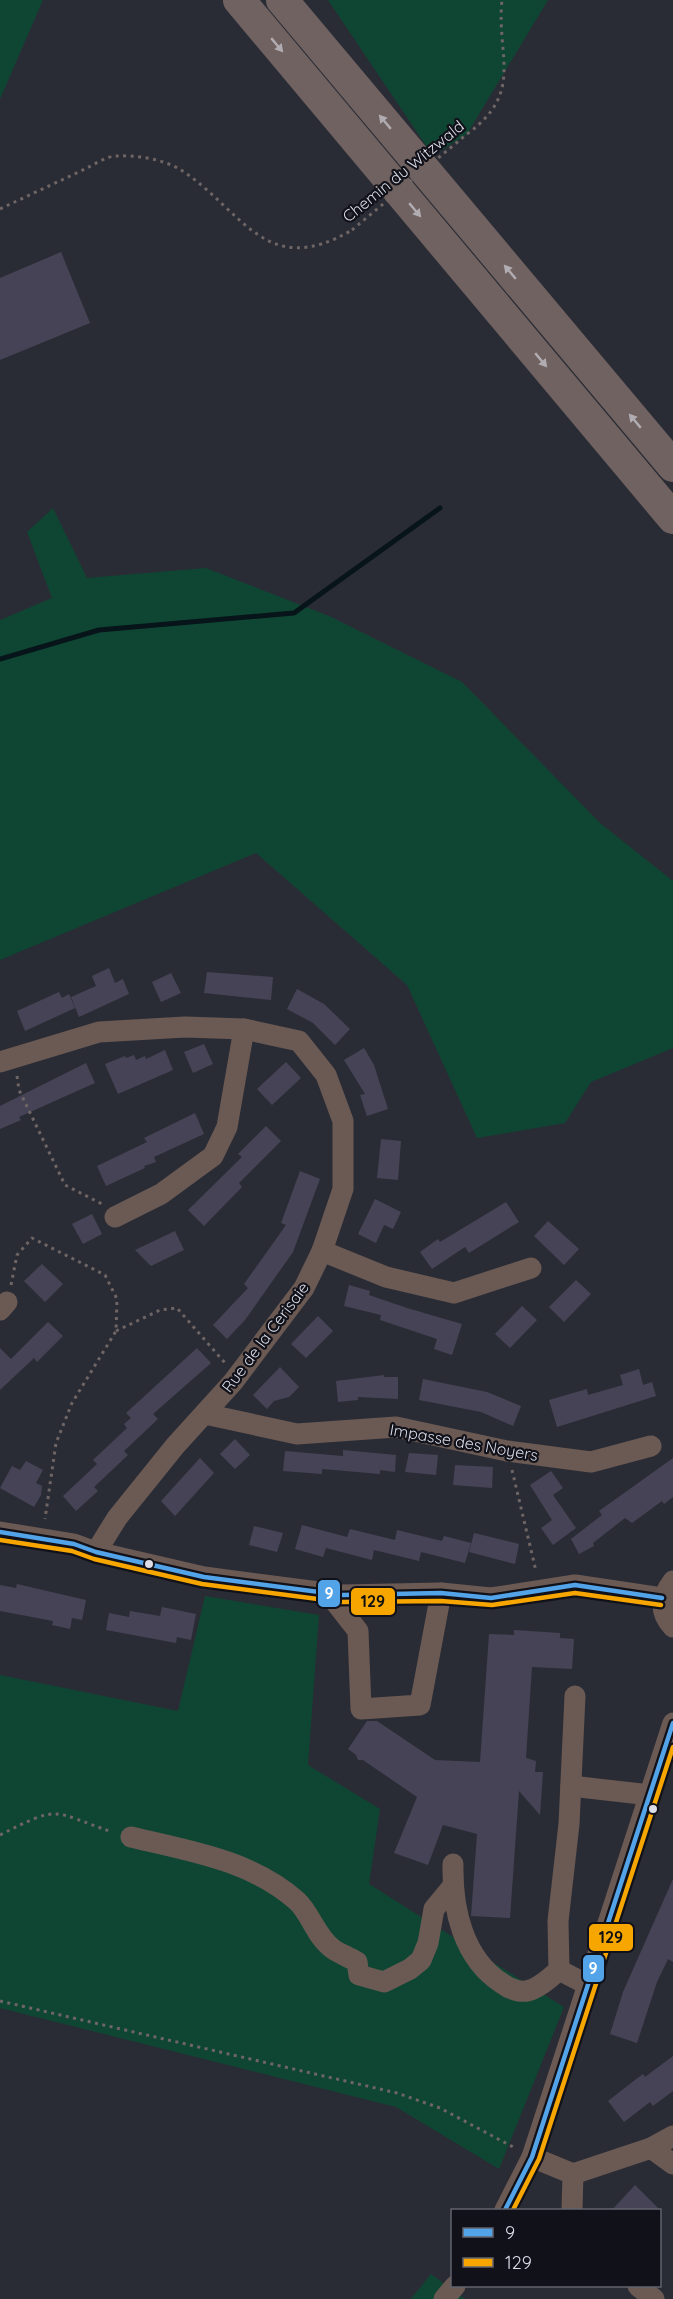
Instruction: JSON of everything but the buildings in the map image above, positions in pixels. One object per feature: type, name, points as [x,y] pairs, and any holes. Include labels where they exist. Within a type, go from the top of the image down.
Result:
[{"type":"highway","points":[[239,0],[673,518]]},
{"type":"highway","points":[[282,0],[673,466]]},
{"type":"street","name":"Rue de la Cerisaie","points":[[7,1059],[99,1032],[185,1027],[244,1029],[299,1041],[326,1075],[344,1121],[343,1189],[322,1251],[304,1288],[233,1382],[117,1518],[96,1552]]},
{"type":"street","points":[[115,1217],[161,1194],[213,1156],[227,1127],[244,1029]]},
{"type":"street","points":[[322,1251],[386,1277],[454,1293],[531,1268]]},
{"type":"street","name":"Impasse des Noyers","points":[[205,1414],[297,1434],[396,1426],[507,1451],[591,1462],[651,1446]]},
{"type":"street","points":[[0,1532],[74,1544],[96,1552],[204,1577],[330,1594],[441,1593],[491,1598],[575,1585],[668,1590],[663,1610],[673,1627]]},
{"type":"street","points":[[330,1594],[358,1631],[361,1709],[420,1705],[441,1593]]},
{"type":"street","points":[[560,1970],[558,1920],[571,1786],[575,1696]]},
{"type":"street","points":[[506,2209],[532,2157],[673,1723]]},
{"type":"street","points":[[571,1786],[650,1795]]},
{"type":"street","points":[[131,1837],[188,1850],[241,1866],[265,1877],[299,1903],[333,1949],[357,1962],[359,1974],[384,1982],[410,1969],[421,1960],[428,1943],[434,1909],[453,1886]]},
{"type":"street","points":[[453,1864],[453,1886],[467,1946],[481,1966],[512,1990],[532,1990],[560,1970]]},
{"type":"street","points":[[560,1970],[588,1985]]},
{"type":"street","points":[[532,2157],[573,2174],[651,2148],[673,2136]]},
{"type":"street","points":[[651,2148],[673,2164]]},
{"type":"street","points":[[572,2209],[573,2174]]},
{"type":"street","points":[[444,2299],[453,2287]]},
{"type":"street","points":[[639,2287],[654,2299]]},
{"type":"path","name":"Chemin du Witzwald","points":[[0,209],[113,155],[161,160],[180,169],[200,183],[229,213],[253,232],[274,243],[305,249],[328,243],[351,230],[483,122],[501,94],[506,59],[502,0]]},
{"type":"path","points":[[7,1059],[19,1090],[65,1185],[111,1209],[115,1217]]},
{"type":"path","points":[[4,1306],[16,1255],[32,1238],[72,1256],[105,1275],[117,1299],[116,1331],[72,1404],[56,1443],[42,1539]]},
{"type":"path","points":[[116,1331],[160,1310],[177,1308],[226,1364],[233,1382]]},
{"type":"path","points":[[507,1451],[537,1567],[537,1591]]},
{"type":"path","points":[[0,1835],[49,1812],[69,1814],[131,1837]]},
{"type":"path","points":[[0,2001],[397,2093],[440,2108],[532,2157]]},
{"type":"green space","points":[[0,0],[43,0],[0,99]]},
{"type":"green space","points":[[328,0],[548,0],[467,134],[433,156]]},
{"type":"green space","points":[[53,508],[87,578],[206,568],[329,616],[462,682],[600,823],[673,881],[673,1048],[591,1082],[565,1123],[477,1138],[407,985],[256,853],[0,960],[0,620],[52,598],[27,532]]},
{"type":"green space","points":[[205,1596],[319,1615],[308,1765],[380,1809],[369,1884],[564,2007],[499,2169],[396,2107],[0,2008],[0,1675],[178,1711]]},
{"type":"green space","points":[[431,2274],[465,2299],[411,2299]]},
{"type":"waterway","points":[[0,659],[99,630],[294,613],[440,508]]},
{"type":"transit line","name":"9","points":[[0,1532],[74,1544],[96,1552],[204,1577],[342,1595],[441,1593],[491,1598],[575,1585],[662,1598]]},
{"type":"transit line","name":"129","points":[[0,1540],[72,1551],[94,1559],[202,1584],[341,1602],[441,1601],[492,1605],[575,1593],[661,1605]]},
{"type":"transit line","name":"9","points":[[506,2209],[532,2157],[673,1723]]},
{"type":"transit line","name":"129","points":[[514,2209],[539,2159],[673,1747]]}]
